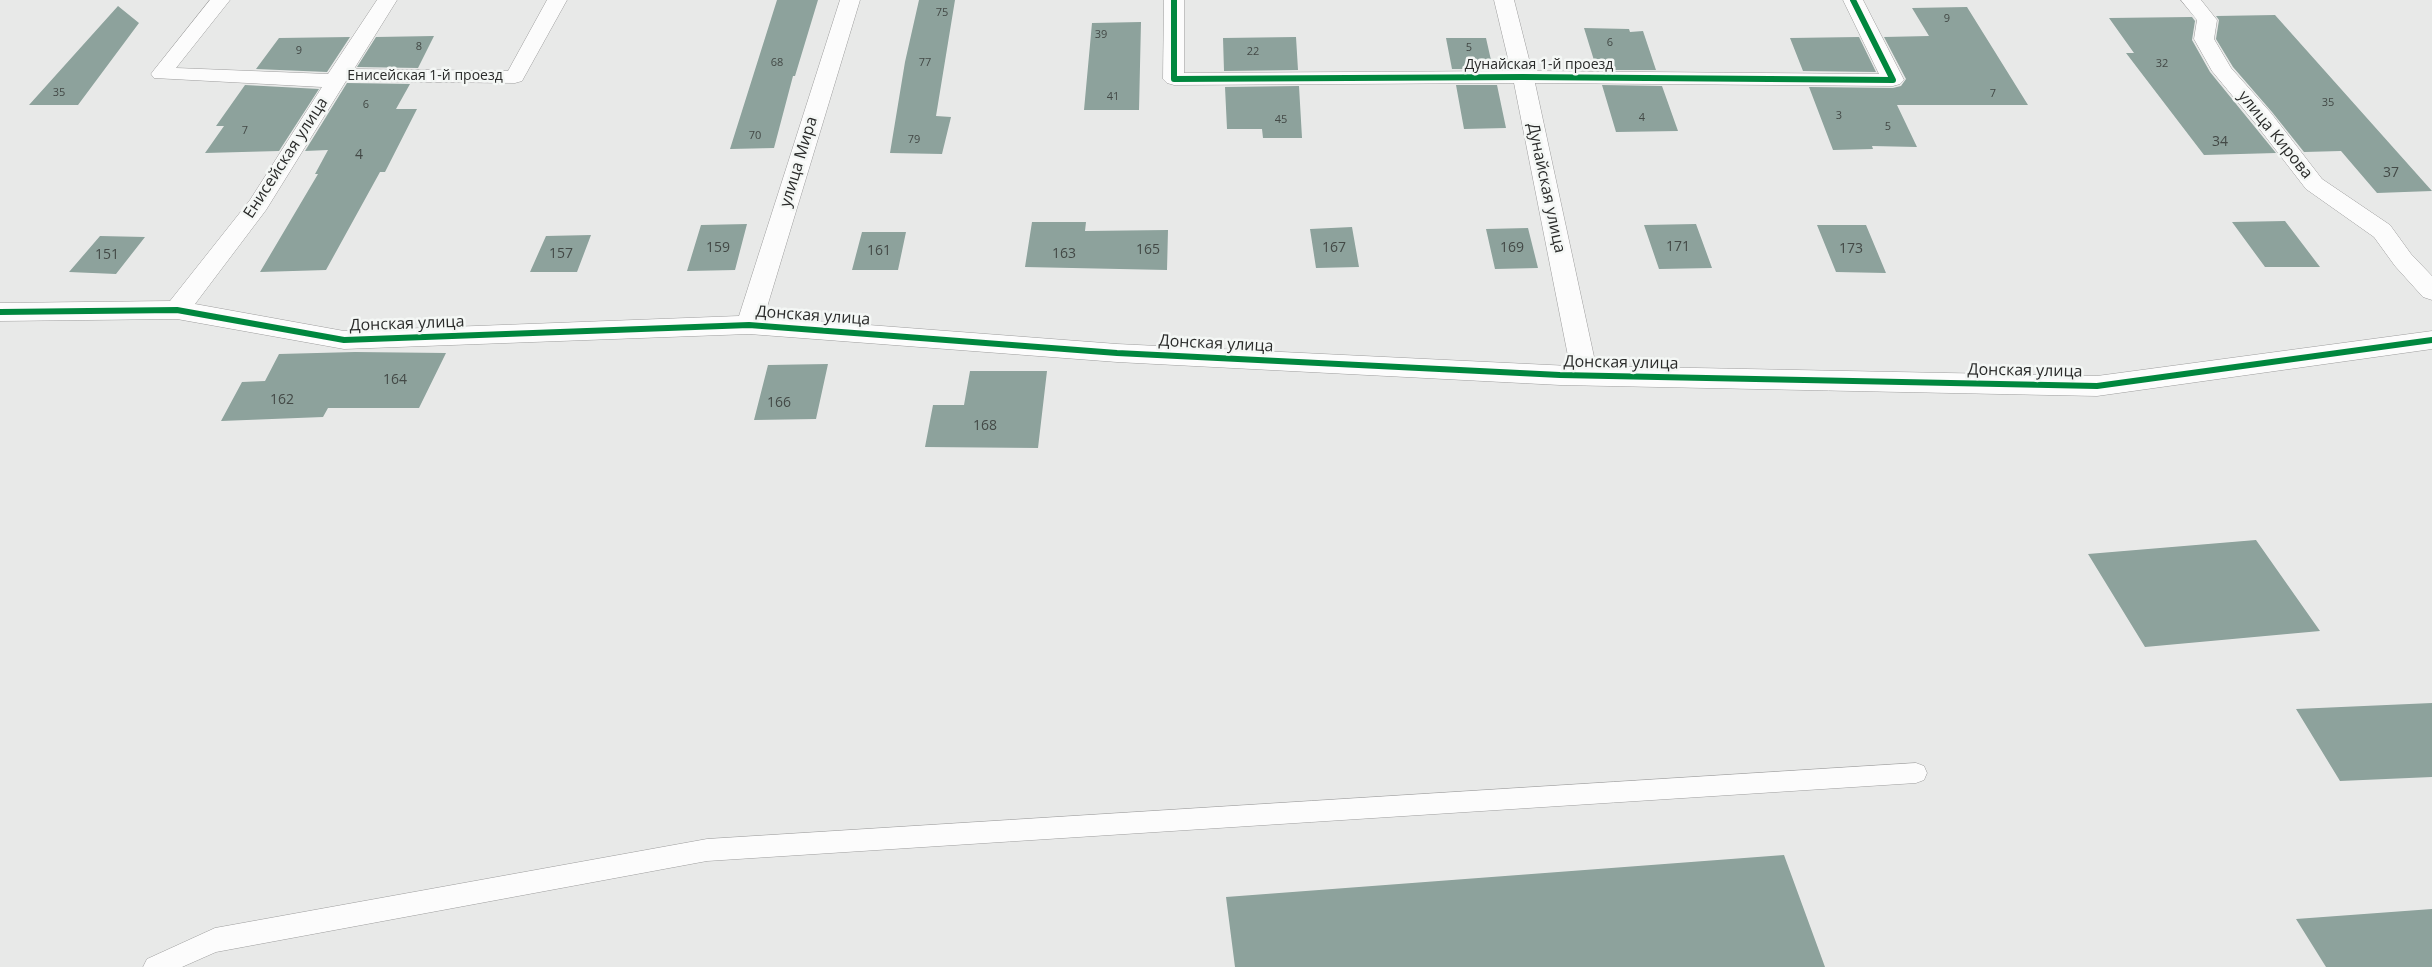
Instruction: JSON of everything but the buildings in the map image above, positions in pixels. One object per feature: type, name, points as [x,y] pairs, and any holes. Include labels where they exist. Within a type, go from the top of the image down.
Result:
[{"type":"street","name":"Енисейская 1-й проезд","points":[[220,0],[161,74],[337,78],[515,77],[557,0]]},
{"type":"street","name":"Енисейская улица","points":[[177,310],[258,204],[387,0]]},
{"type":"street","name":"улица Мира","points":[[749,325],[850,0]]},
{"type":"street","name":"Дунайская 1-й проезд","points":[[1174,0],[1174,79],[1523,77],[1893,80],[1854,0]]},
{"type":"street","name":"Дунайская улица","points":[[1504,0],[1523,77],[1585,376]]},
{"type":"street","name":"улица Кирова","points":[[2191,0],[2207,20],[2204,38],[2222,71],[2263,118],[2314,184],[2382,231],[2403,260],[2432,291]]},
{"type":"street","name":"Донская улица","points":[[0,312],[177,310],[344,340],[749,325],[1117,353],[1585,376],[2097,386],[2432,340]]},
{"type":"lane","points":[[155,967],[215,940],[707,850],[1916,773]]},
{"type":"cycle path","points":[[1174,0],[1174,79],[1523,77],[1893,80],[1853,0]]},
{"type":"cycle path","points":[[0,312],[177,310],[344,340],[749,325],[1117,353],[1560,375],[2097,386],[2432,340]]}]
